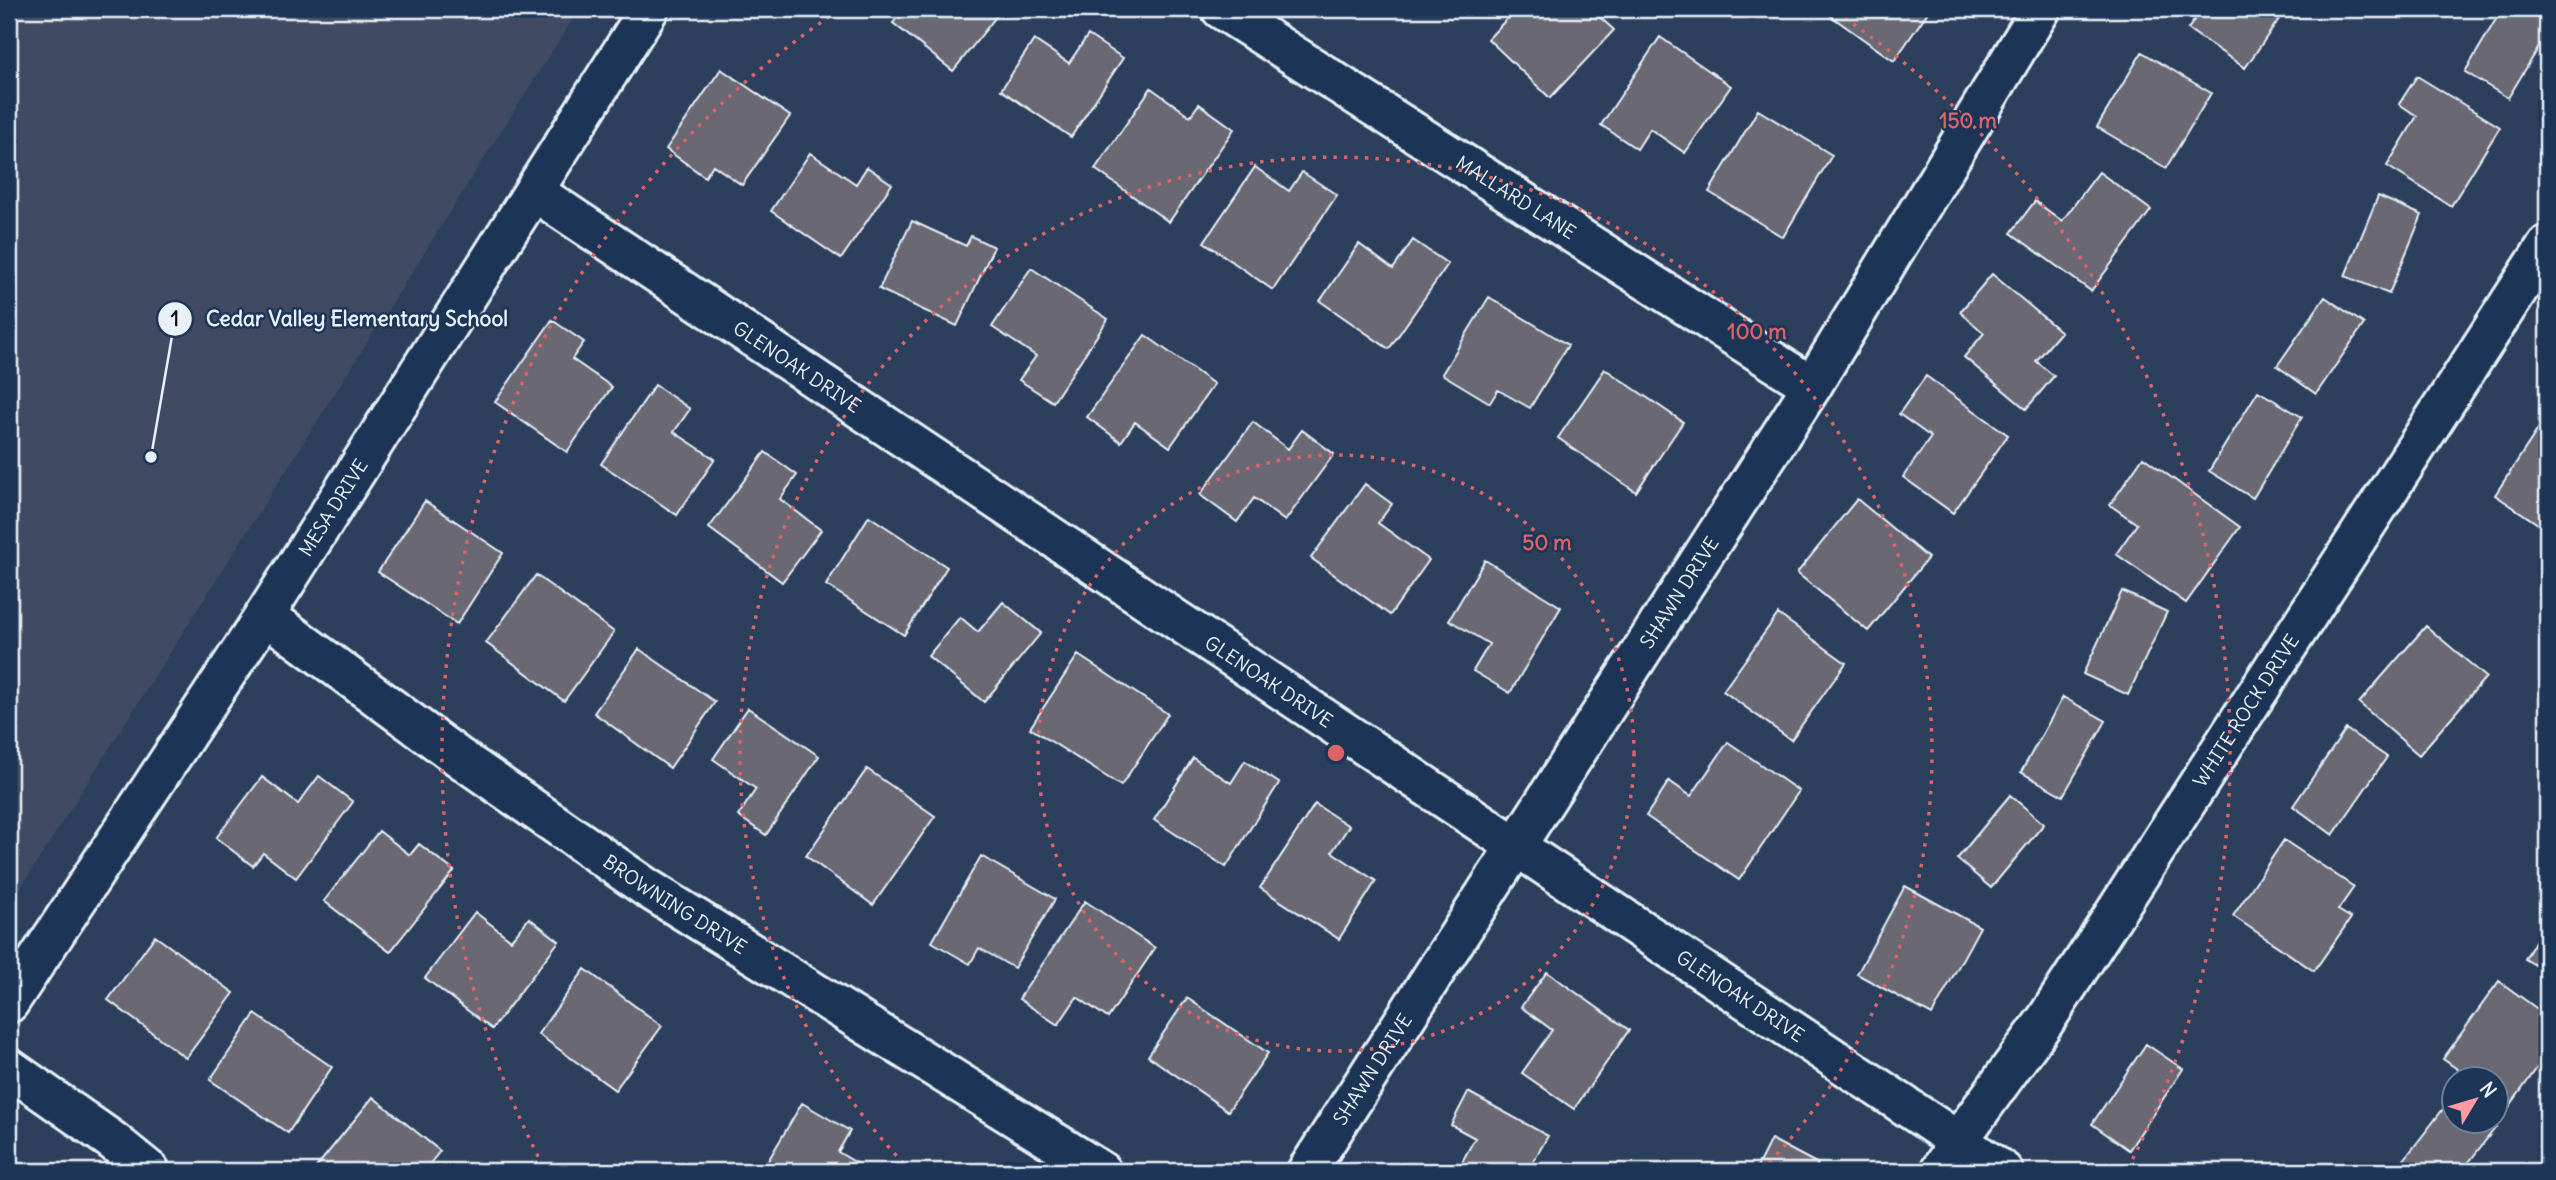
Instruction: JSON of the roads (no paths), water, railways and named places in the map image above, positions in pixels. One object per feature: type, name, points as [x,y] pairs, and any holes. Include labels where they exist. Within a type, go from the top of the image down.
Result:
[{"type":"street","name":"MESA DRIVE","points":[[9,1003],[265,615],[649,9]]},
{"type":"street","name":"MALLARD LANE","points":[[1221,9],[1812,386]]},
{"type":"street","name":"SHAWN DRIVE","points":[[1307,1171],[1812,386],[2041,9]]},
{"type":"street","name":"GLENOAK DRIVE","points":[[534,192],[1515,845],[1949,1156],[2003,1171]]},
{"type":"street","name":"WHITE ROCK DRIVE","points":[[1949,1156],[2045,1021],[2547,245]]},
{"type":"street","name":"BROWNING DRIVE","points":[[265,615],[457,756],[647,888],[1101,1171]]},
{"type":"street","points":[[9,1068],[113,1141],[150,1171]]},
{"type":"place","name":"Cedar Valley Elementary School","points":[[151,457]]}]
